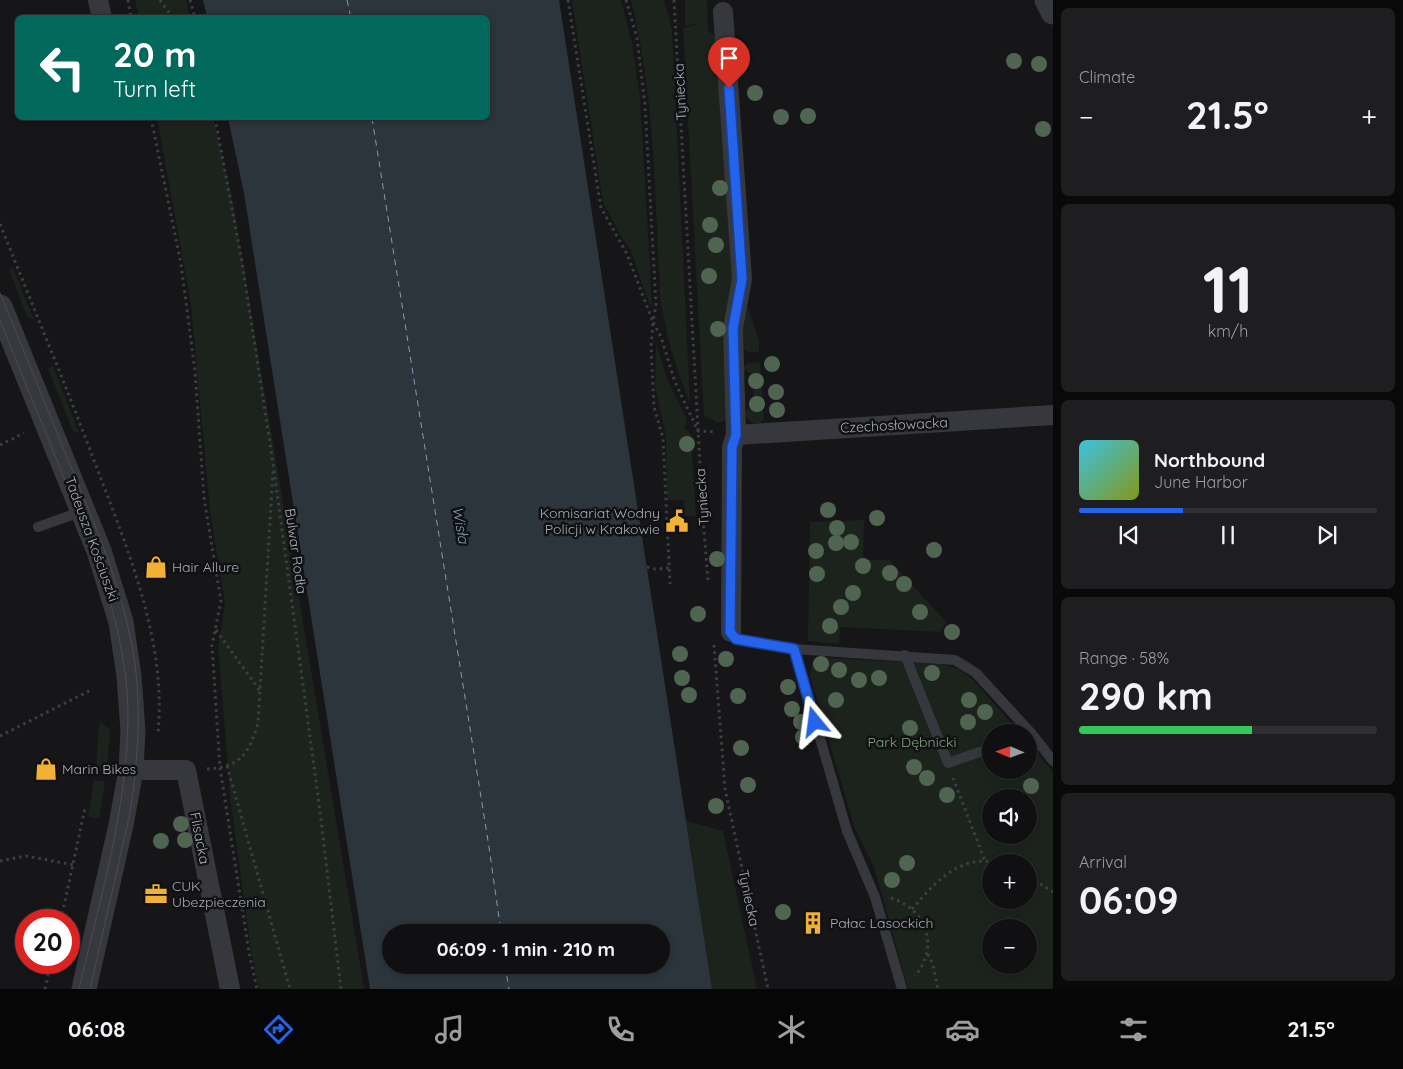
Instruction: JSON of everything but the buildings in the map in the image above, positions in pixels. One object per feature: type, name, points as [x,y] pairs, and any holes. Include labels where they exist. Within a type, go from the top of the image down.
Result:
[{"type":"street","points":[[98,0],[101,15]]},
{"type":"street","points":[[1047,0],[1053,12]]},
{"type":"street","name":"Tyniecka","points":[[722,637],[732,447],[736,435],[733,328],[742,279],[724,12]]},
{"type":"street","name":"Tadeusza Kościuszki","points":[[0,307],[100,551],[113,593],[124,640],[129,676],[132,712],[131,770],[123,817],[84,989]]},
{"type":"street","name":"Czechosłowacka","points":[[736,435],[1053,415]]},
{"type":"street","points":[[131,770],[186,770]]},
{"type":"street","name":"Flisacka","points":[[186,770],[230,989]]},
{"type":"lane","points":[[38,527],[84,510]]},
{"type":"lane","points":[[722,637],[794,649],[905,655],[954,660],[976,673],[1021,724]]},
{"type":"lane","points":[[794,649],[847,831],[875,897],[901,988]]},
{"type":"lane","points":[[905,655],[948,763],[982,751]]},
{"type":"lane","points":[[1038,743],[1053,761]]},
{"type":"path","points":[[128,0],[130,15]]},
{"type":"path","points":[[160,0],[171,15]]},
{"type":"path","points":[[190,0],[194,15]]},
{"type":"path","points":[[568,0],[601,208],[627,254],[653,322],[661,337],[675,382],[698,431]]},
{"type":"path","points":[[626,0],[637,38],[645,105],[656,304],[651,347],[654,407],[663,438],[670,584]]},
{"type":"path","name":"Tyniecka","points":[[674,0],[702,518],[709,585]]},
{"type":"path","points":[[152,120],[181,264],[195,371],[204,498],[221,600],[212,646],[220,768],[249,952],[257,989]]},
{"type":"path","name":"Bulwar Rodła","points":[[215,120],[242,262],[273,463],[320,811],[341,989]]},
{"type":"path","points":[[0,445],[24,433]]},
{"type":"path","points":[[186,770],[220,768],[239,760],[252,743],[258,723],[273,463]]},
{"type":"path","points":[[647,567],[655,569],[669,568]]},
{"type":"path","points":[[215,630],[260,691]]},
{"type":"path","name":"Tyniecka","points":[[722,637],[725,789],[768,989]]},
{"type":"path","points":[[0,736],[93,689]]},
{"type":"path","points":[[158,742],[161,708]]},
{"type":"path","points":[[948,763],[982,854]]},
{"type":"path","points":[[227,766],[290,989]]},
{"type":"path","points":[[64,909],[85,808]]},
{"type":"path","points":[[0,861],[26,856],[74,865]]},
{"type":"path","points":[[912,909],[932,886],[946,874],[964,865],[982,862]]},
{"type":"path","points":[[1037,882],[1053,892]]},
{"type":"path","points":[[875,897],[891,898],[906,904],[924,924],[927,953],[933,965],[938,989]]},
{"type":"path","points":[[901,988],[914,978],[920,970],[927,953]]},
{"type":"path","points":[[45,989],[49,974]]},
{"type":"green space","points":[[135,0],[186,0],[190,15],[139,15]]},
{"type":"green space","points":[[572,0],[621,0],[632,44],[640,97],[652,304],[650,306],[630,249],[603,202]]},
{"type":"green space","points":[[631,0],[664,0],[672,30],[690,403],[671,350],[660,294],[653,146],[645,73]]},
{"type":"green space","points":[[685,0],[707,0],[708,31],[719,39],[733,286],[727,419],[715,423],[715,421],[704,416],[683,28],[696,24],[685,26]]},
{"type":"green space","points":[[157,120],[213,120],[232,197],[364,989],[259,989],[251,950],[231,804],[218,647],[225,603],[210,511],[191,304]]},
{"type":"green space","points":[[12,266],[34,320],[27,316],[10,272]]},
{"type":"green space","points":[[746,302],[759,341],[759,352],[748,352],[742,347]]},
{"type":"green space","points":[[656,344],[668,381],[687,419],[684,428],[691,434],[696,516],[685,516],[684,500],[667,500],[666,436],[655,386]]},
{"type":"green space","points":[[760,362],[764,420],[761,420],[762,426],[757,427],[746,417],[745,412],[754,403],[752,375],[743,368],[748,363]]},
{"type":"green space","points":[[53,366],[79,433],[73,431],[48,368]]},
{"type":"green space","points":[[864,520],[863,560],[889,560],[946,622],[940,632],[840,627],[839,644],[808,641],[810,522]]},
{"type":"green space","name":"Park Dębnicki","points":[[824,658],[941,664],[959,669],[973,680],[1012,724],[982,724],[982,779],[1038,779],[1038,754],[1053,772],[1053,989],[908,989],[874,867],[855,829],[810,676],[812,663],[817,659]]},
{"type":"green space","points":[[101,722],[110,729],[108,762],[99,770],[96,769],[99,725]]},
{"type":"green space","points":[[94,780],[105,782],[99,819],[88,817]]},
{"type":"green space","points":[[686,821],[723,831],[757,989],[712,989]]},
{"type":"water","name":"Wisła","points":[[203,0],[559,0],[712,989],[370,989],[244,193],[228,120],[490,120],[490,15],[207,15]]},
{"type":"ferry route","points":[[347,0],[350,15]]},
{"type":"ferry route","points":[[372,120],[500,924]]},
{"type":"ferry route","points":[[506,974],[509,989]]},
{"type":"tram line","points":[[0,293],[112,570],[127,621],[136,673],[138,743],[130,813],[90,989]]},
{"type":"tram line","points":[[0,320],[98,564],[115,622],[122,652],[126,683],[128,714],[127,749],[118,818],[104,887],[79,989]]},
{"type":"place","name":"Komisariat Wodny Policji w Krakowie","points":[[677,521]]},
{"type":"place","name":"Hair Allure","points":[[156,567]]},
{"type":"place","name":"Marin Bikes","points":[[46,769]]},
{"type":"place","name":"CUK Ubezpieczenia","points":[[156,894]]},
{"type":"place","name":"Pałac Lasockich","points":[[813,923]]},
{"type":"route","points":[[729,88],[742,279],[733,328],[736,435],[732,447],[730,632],[736,639],[794,649],[815,722]]}]
